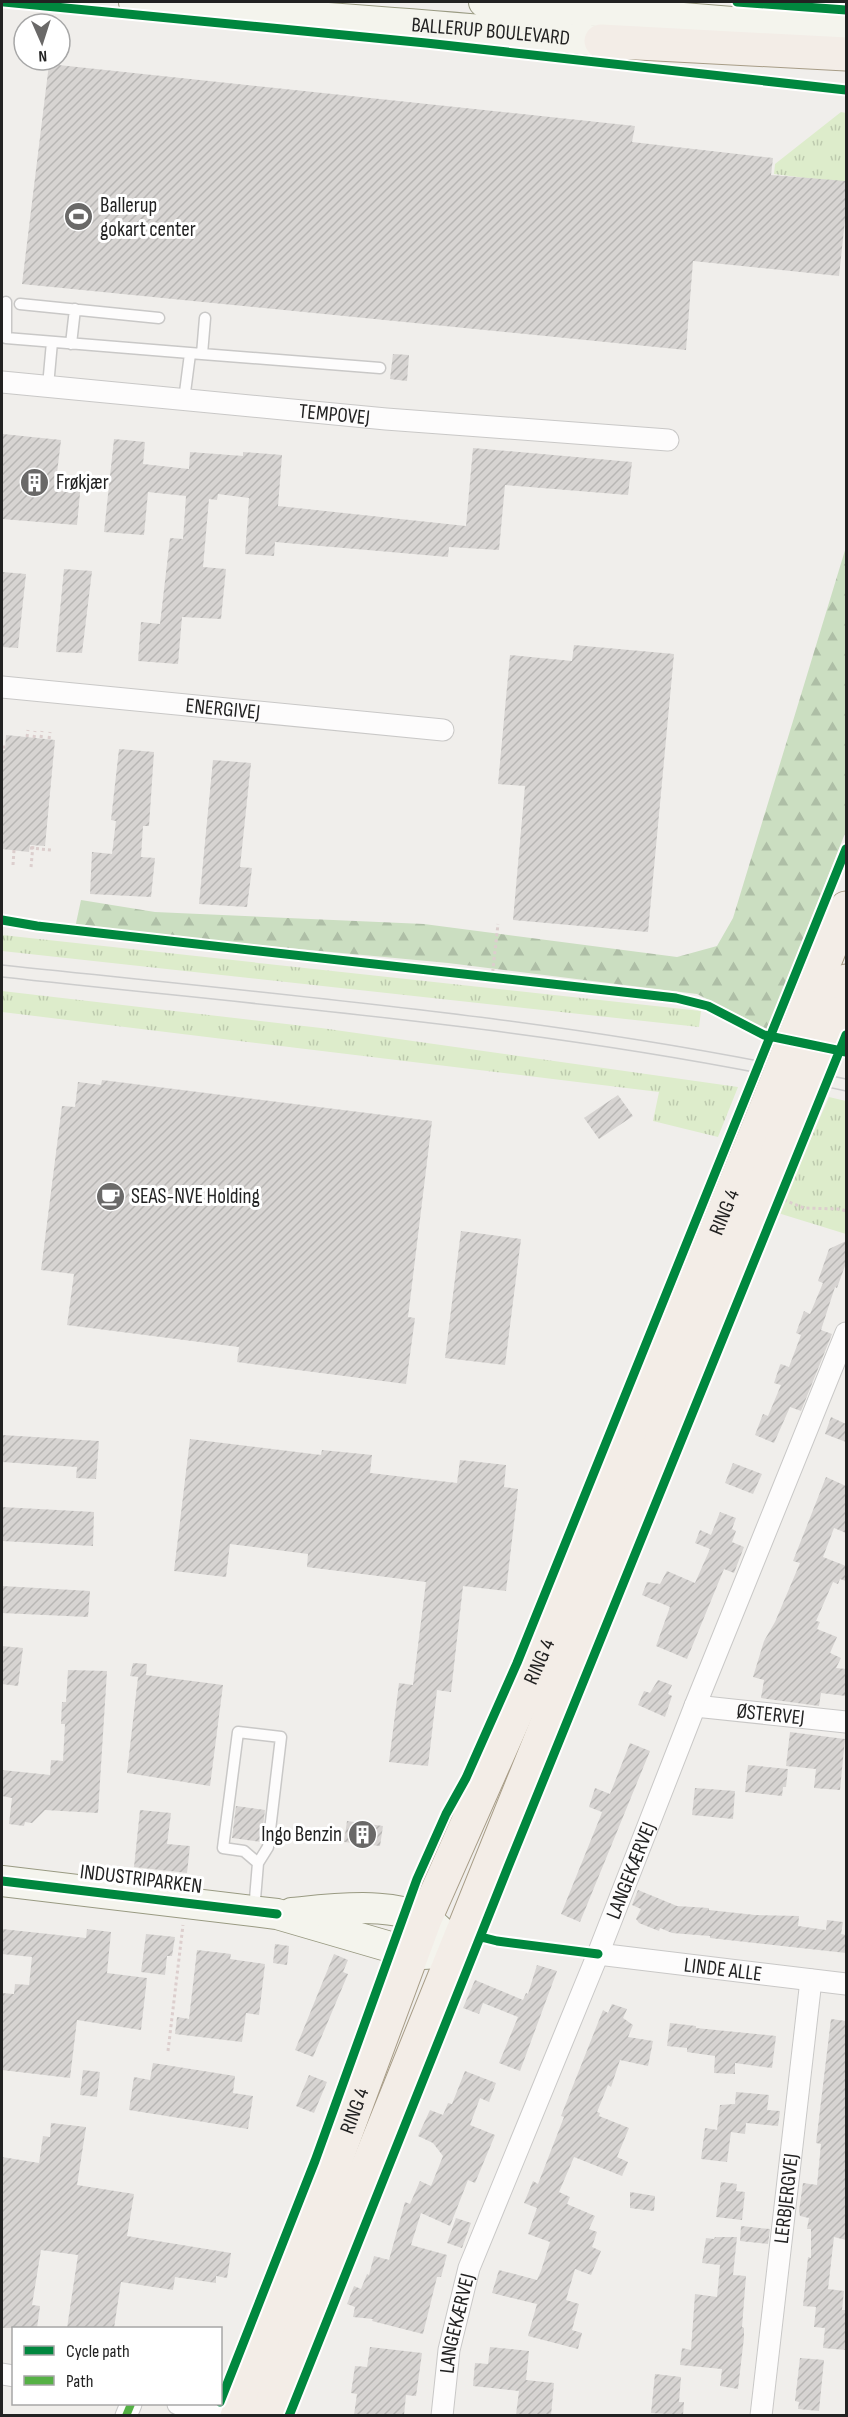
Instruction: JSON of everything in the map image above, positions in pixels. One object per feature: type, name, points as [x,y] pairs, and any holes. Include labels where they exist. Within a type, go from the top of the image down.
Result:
[{"type":"main road","points":[[601,41],[846,54]]},
{"type":"main road","name":"RING 4","points":[[267,2415],[820,1010],[846,908]]},
{"type":"main road","name":"RING 4","points":[[820,1010],[846,981]]},
{"type":"main road","name":"RING 4","points":[[237,2415],[308,2238],[425,1919],[778,1114]]},
{"type":"street","name":"BALLERUP BOULEVARD","points":[[134,2],[278,6],[846,69]]},
{"type":"street","name":"BALLERUP BOULEVARD","points":[[484,2],[846,31]]},
{"type":"street","name":"TEMPOVEJ","points":[[2,382],[386,419],[668,440]]},
{"type":"street","name":"ENERGIVEJ","points":[[2,687],[443,730]]},
{"type":"street","name":"LANGEKÆRVEJ","points":[[442,2415],[449,2350],[470,2268],[846,1333]]},
{"type":"street","name":"ØSTERVEJ","points":[[695,1706],[846,1722]]},
{"type":"street","name":"INDUSTRIPARKEN","points":[[2,1881],[265,1913],[411,1953],[425,1955],[451,1951]]},
{"type":"street","name":"INDUSTRIPARKEN","points":[[265,1913],[340,1909],[405,1912],[425,1919]]},
{"type":"street","points":[[425,1919],[437,1927],[451,1951]]},
{"type":"street","name":"LINDE ALLE","points":[[598,1954],[846,1984]]},
{"type":"street","name":"LERBJERGVEJ","points":[[761,2415],[811,1980]]},
{"type":"street","points":[[185,2405],[221,2415]]},
{"type":"lane","points":[[6,302],[6,338],[380,368]]},
{"type":"lane","points":[[20,304],[159,318]]},
{"type":"lane","points":[[71,344],[75,309]]},
{"type":"lane","points":[[202,354],[205,318]]},
{"type":"lane","points":[[48,386],[52,342]]},
{"type":"lane","points":[[184,400],[190,354]]},
{"type":"lane","points":[[258,1863],[244,1851],[223,1848],[238,1732],[281,1737],[268,1847],[258,1863],[265,1913]]},
{"type":"path","points":[[27,737],[28,730]]},
{"type":"path","points":[[34,738],[35,731]]},
{"type":"path","points":[[41,738],[42,731]]},
{"type":"path","points":[[49,739],[50,732]]},
{"type":"path","points":[[31,867],[32,847],[51,850]]},
{"type":"path","points":[[13,865],[14,850]]},
{"type":"path","points":[[492,978],[498,924]]},
{"type":"path","points":[[481,976],[504,979]]},
{"type":"path","points":[[775,1210],[783,1189]]},
{"type":"path","points":[[779,1199],[804,1208],[840,1209],[846,1212]]},
{"type":"path","points":[[168,2051],[186,1902]]},
{"type":"green space","points":[[841,112],[846,113],[846,183],[774,174],[775,164]]},
{"type":"green space","points":[[846,547],[846,831],[767,1029],[697,994],[448,963],[75,928],[81,900],[155,912],[424,924],[677,957],[717,946],[733,918]]},
{"type":"green space","points":[[2,935],[701,1011],[699,1027],[2,951]]},
{"type":"green space","points":[[2,991],[321,1028],[738,1087],[718,1137],[653,1121],[659,1092],[2,1012]]},
{"type":"green space","points":[[829,1097],[846,1101],[846,1234],[778,1213]]},
{"type":"building","points":[[72,66],[635,126],[632,142],[773,158],[771,175],[846,181],[846,211],[839,276],[693,261],[686,350],[22,284],[48,72],[72,72]]},
{"type":"building","points":[[393,354],[409,355],[407,381],[390,379]]},
{"type":"building","name":"Frøkjær","points":[[3,434],[61,440],[56,481],[81,483],[77,525],[2,519]]},
{"type":"building","points":[[114,439],[145,442],[143,464],[189,469],[190,452],[243,456],[243,452],[282,455],[278,506],[466,526],[473,448],[632,462],[628,495],[505,485],[499,550],[449,547],[448,557],[275,542],[274,556],[245,554],[249,498],[218,494],[217,500],[209,499],[203,567],[226,569],[221,619],[182,617],[178,664],[138,661],[141,622],[160,624],[170,538],[183,539],[186,496],[148,492],[144,535],[104,532]]},
{"type":"building","points":[[64,569],[92,571],[82,653],[56,652]]},
{"type":"building","points":[[2,572],[26,574],[18,648],[2,647]]},
{"type":"building","points":[[574,645],[674,654],[648,932],[513,920],[525,786],[498,784],[510,655],[572,661]]},
{"type":"building","points":[[6,735],[55,740],[45,846],[30,845],[29,852],[2,849],[2,750],[5,750]]},
{"type":"building","points":[[119,749],[154,752],[149,826],[143,826],[141,857],[155,858],[151,897],[90,894],[92,852],[112,854],[116,821],[111,820]]},
{"type":"building","points":[[213,760],[251,763],[240,867],[252,868],[247,907],[199,904]]},
{"type":"building","points":[[102,1080],[432,1121],[408,1317],[415,1318],[406,1384],[237,1362],[239,1347],[67,1325],[74,1274],[41,1270],[62,1106],[75,1107],[78,1082],[101,1085]]},
{"type":"building","points":[[618,1095],[633,1116],[599,1139],[584,1118]]},
{"type":"building","points":[[461,1231],[521,1239],[505,1365],[445,1358]]},
{"type":"building","points":[[846,1241],[846,1263],[837,1288],[835,1287],[821,1330],[832,1334],[801,1411],[790,1407],[774,1443],[755,1435],[763,1414],[768,1416],[781,1385],[774,1383],[780,1365],[789,1367],[801,1335],[796,1333],[804,1311],[810,1314],[823,1283],[818,1281],[829,1249]]},
{"type":"building","points":[[831,1417],[846,1424],[846,1442],[825,1434]]},
{"type":"building","points":[[2,1435],[99,1441],[96,1479],[76,1478],[77,1467],[2,1462]]},
{"type":"building","points":[[190,1439],[321,1455],[322,1450],[372,1455],[370,1473],[457,1483],[460,1460],[506,1465],[504,1487],[518,1489],[506,1591],[463,1586],[451,1692],[437,1690],[428,1766],[389,1762],[399,1683],[413,1685],[426,1582],[307,1567],[308,1554],[230,1544],[226,1577],[174,1571]]},
{"type":"building","points":[[733,1463],[762,1474],[753,1494],[725,1483]]},
{"type":"building","points":[[826,1477],[846,1486],[846,1533],[834,1528],[823,1557],[846,1566],[846,1581],[840,1579],[838,1584],[833,1582],[816,1621],[820,1622],[817,1629],[837,1637],[830,1653],[841,1658],[836,1668],[846,1669],[846,1696],[821,1693],[819,1706],[761,1698],[764,1680],[753,1677],[764,1641],[775,1622],[800,1563],[793,1561]]},
{"type":"building","points":[[2,1507],[94,1512],[93,1546],[2,1541]]},
{"type":"building","points":[[720,1512],[736,1518],[732,1529],[736,1531],[732,1542],[744,1547],[734,1573],[724,1569],[687,1659],[656,1646],[670,1607],[642,1595],[647,1582],[660,1584],[667,1571],[695,1583],[710,1549],[695,1543],[700,1530],[711,1535]]},
{"type":"building","points":[[2,1586],[90,1591],[88,1617],[2,1613]]},
{"type":"building","points":[[2,1646],[23,1648],[18,1686],[2,1684]]},
{"type":"building","points":[[133,1663],[147,1664],[146,1675],[223,1685],[210,1786],[127,1773],[138,1677],[130,1676]]},
{"type":"building","points":[[68,1670],[107,1671],[98,1813],[45,1810],[32,1823],[25,1822],[24,1826],[9,1824],[12,1798],[2,1796],[2,1770],[50,1775],[51,1760],[63,1761],[65,1724],[61,1724],[62,1702],[66,1702]]},
{"type":"building","points":[[658,1680],[672,1685],[668,1694],[672,1696],[665,1717],[638,1705],[644,1691],[650,1693]]},
{"type":"building","points":[[790,1732],[845,1739],[840,1790],[814,1788],[816,1769],[786,1766]]},
{"type":"building","points":[[630,1743],[650,1751],[580,1922],[561,1914],[602,1812],[589,1807],[595,1788],[610,1794]]},
{"type":"building","points":[[748,1765],[788,1769],[786,1787],[783,1787],[782,1796],[745,1792]]},
{"type":"building","points":[[695,1788],[735,1791],[733,1819],[692,1815]]},
{"type":"building","points":[[236,1806],[265,1810],[261,1842],[232,1838]]},
{"type":"building","points":[[140,1810],[171,1813],[167,1844],[190,1846],[187,1873],[134,1867]]},
{"type":"building","name":"Ingo Benzin","points":[[347,1821],[383,1826],[380,1846],[344,1842]]},
{"type":"building","points":[[638,1890],[677,1906],[755,1915],[799,1916],[798,1926],[826,1930],[827,1920],[843,1922],[841,1934],[846,1935],[846,1953],[672,1933],[660,1928],[659,1931],[639,1923],[636,1919],[641,1909],[632,1905]]},
{"type":"building","points":[[2,1929],[86,1938],[87,1929],[111,1932],[107,1973],[147,1978],[141,2030],[77,2020],[70,2078],[2,2070],[2,1993],[14,1994],[15,1984],[29,1985],[32,1957],[2,1954]]},
{"type":"building","points":[[146,1934],[175,1937],[172,1956],[167,1956],[165,1975],[141,1972]]},
{"type":"building","points":[[275,1944],[289,1946],[287,1965],[273,1963]]},
{"type":"building","points":[[197,1950],[231,1954],[230,1959],[265,1964],[259,2015],[246,2013],[242,2042],[175,2034],[177,2017],[189,2019]]},
{"type":"building","points":[[334,1954],[348,1960],[343,1972],[348,1974],[313,2057],[295,2050]]},
{"type":"building","points":[[537,1965],[557,1971],[520,2071],[499,2063],[518,2017],[483,2003],[479,2014],[463,2008],[475,1980],[523,2000],[526,1993],[528,1994]]},
{"type":"building","points":[[612,2004],[627,2009],[623,2018],[633,2025],[628,2037],[653,2041],[648,2066],[620,2060],[611,2087],[608,2085],[597,2112],[600,2113],[599,2116],[629,2128],[617,2157],[628,2162],[622,2176],[574,2157],[559,2192],[570,2197],[567,2204],[595,2216],[589,2229],[597,2232],[592,2247],[601,2251],[591,2275],[575,2269],[566,2300],[579,2304],[572,2330],[582,2333],[578,2349],[528,2336],[537,2304],[492,2293],[499,2270],[537,2280],[541,2271],[550,2242],[528,2234],[537,2208],[524,2203],[533,2181],[538,2184],[564,2117],[561,2116],[603,2010],[608,2013]]},
{"type":"building","points":[[831,2019],[846,2021],[846,2240],[834,2237],[828,2289],[844,2291],[842,2310],[846,2310],[846,2350],[823,2348],[825,2328],[814,2327],[816,2307],[803,2306],[808,2257],[811,2258],[811,2229],[807,2229],[809,2218],[800,2216],[799,2211],[803,2183],[817,2185],[821,2144],[816,2143]]},
{"type":"building","points":[[670,2023],[776,2036],[772,2068],[735,2063],[735,2074],[714,2073],[715,2056],[687,2052],[687,2048],[667,2046]]},
{"type":"building","points":[[153,2063],[235,2076],[233,2093],[253,2096],[248,2129],[129,2110],[134,2077],[150,2080]]},
{"type":"building","points":[[83,2070],[100,2072],[97,2097],[80,2095]]},
{"type":"building","points":[[465,2071],[496,2083],[489,2102],[480,2098],[470,2125],[495,2135],[475,2183],[468,2180],[450,2226],[421,2213],[411,2245],[447,2255],[441,2277],[437,2277],[423,2334],[372,2321],[373,2319],[353,2317],[355,2307],[347,2304],[354,2286],[361,2289],[367,2274],[369,2275],[374,2256],[389,2260],[405,2202],[410,2204],[420,2181],[431,2186],[443,2156],[433,2143],[418,2136],[430,2110],[443,2115],[448,2103],[452,2104]]},
{"type":"building","points":[[309,2075],[327,2082],[314,2113],[296,2106]]},
{"type":"building","points":[[736,2092],[769,2095],[767,2110],[780,2111],[778,2126],[746,2123],[745,2134],[731,2132],[727,2162],[701,2159],[705,2128],[717,2130],[720,2105],[735,2104]]},
{"type":"building","points":[[51,2123],[86,2127],[77,2185],[134,2194],[127,2236],[231,2253],[227,2278],[216,2276],[216,2283],[175,2277],[173,2290],[121,2282],[114,2327],[67,2327],[78,2255],[41,2250],[32,2305],[40,2306],[37,2327],[2,2328],[2,2157],[39,2163],[43,2136],[50,2137]]},
{"type":"building","points":[[721,2182],[737,2184],[736,2191],[745,2192],[742,2220],[716,2217]]},
{"type":"building","points":[[630,2192],[655,2196],[654,2211],[630,2208]]},
{"type":"building","points":[[456,2218],[471,2223],[462,2248],[447,2243]]},
{"type":"building","points":[[741,2226],[770,2229],[768,2244],[740,2241]]},
{"type":"building","points":[[715,2237],[737,2237],[733,2275],[746,2276],[742,2327],[744,2337],[738,2389],[720,2386],[722,2369],[680,2365],[682,2348],[691,2350],[695,2294],[717,2297],[720,2265],[702,2263],[706,2238],[714,2239]]},
{"type":"building","points":[[370,2347],[422,2353],[416,2396],[406,2395],[404,2415],[354,2415],[357,2394],[351,2393],[355,2366],[367,2367]]},
{"type":"building","points":[[490,2347],[529,2351],[526,2380],[554,2383],[551,2415],[516,2415],[519,2391],[473,2386],[475,2363],[488,2364]]},
{"type":"building","points":[[800,2358],[824,2360],[819,2411],[798,2409],[799,2402],[795,2401]]},
{"type":"building","points":[[655,2374],[681,2377],[679,2402],[684,2402],[683,2415],[651,2413]]},
{"type":"tram line","points":[[2,965],[320,998],[532,1024],[742,1058],[846,1079]]},
{"type":"tram line","points":[[2,977],[320,1010],[532,1036],[637,1051],[846,1091]]},
{"type":"marked path","points":[[126,2416],[131,2405]]},
{"type":"cycle path","points":[[4,2],[426,43],[846,90]]},
{"type":"cycle path","points":[[737,2],[846,10]]},
{"type":"cycle path","points":[[222,2397],[315,2161],[417,1879],[446,1814],[466,1778],[517,1663],[846,849]]},
{"type":"cycle path","points":[[2,920],[37,926],[676,998],[708,1006],[764,1035],[846,1052]]},
{"type":"cycle path","points":[[289,2416],[508,1867],[846,1035]]},
{"type":"cycle path","points":[[2,1881],[277,1914]]},
{"type":"cycle path","points":[[481,1937],[598,1954]]},
{"type":"place","name":"Ballerup gokart center","points":[[79,217]]},
{"type":"place","name":"Frøkjær","points":[[35,482]]},
{"type":"place","name":"SEAS-NVE Holding","points":[[110,1196]]},
{"type":"place","name":"Ingo Benzin","points":[[363,1834]]}]
